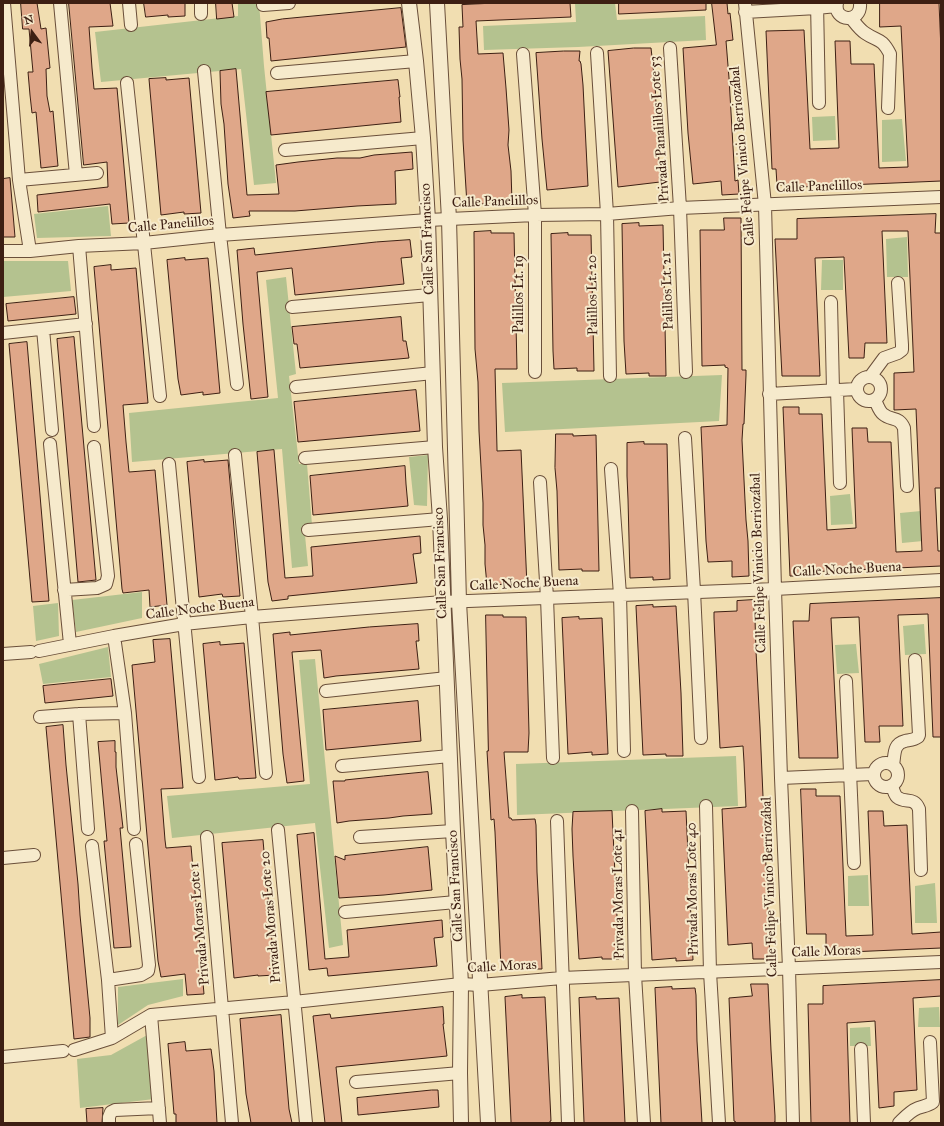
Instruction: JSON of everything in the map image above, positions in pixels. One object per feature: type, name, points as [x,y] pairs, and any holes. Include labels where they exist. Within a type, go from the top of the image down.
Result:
[{"type":"street","points":[[4,3],[19,180],[30,251]]},
{"type":"street","points":[[60,3],[76,176]]},
{"type":"street","points":[[129,3],[131,25]]},
{"type":"street","points":[[263,5],[288,3]]},
{"type":"street","name":"Calle San Francisco","points":[[409,3],[423,138],[428,220],[435,447],[440,519],[456,902],[461,984],[461,1123]]},
{"type":"street","name":"Calle San Francisco","points":[[437,3],[449,219],[459,602],[488,1123]]},
{"type":"street","points":[[745,8],[836,4],[837,11],[840,16],[851,18],[859,13],[860,3]]},
{"type":"street","points":[[817,6],[819,103]]},
{"type":"street","name":"Calle Felipe Vinicio Berriozábal","points":[[745,8],[765,205],[769,394],[781,778],[789,968],[792,1123]]},
{"type":"street","points":[[851,18],[864,33],[881,40],[890,54],[888,108]]},
{"type":"street","name":"Privada Panalillos Lote 53","points":[[670,48],[680,208]]},
{"type":"street","name":"Palillos Lt. 20","points":[[597,53],[607,214],[610,376]]},
{"type":"street","name":"Palillos Lt. 19","points":[[523,54],[535,215],[535,372]]},
{"type":"street","points":[[277,73],[416,61]]},
{"type":"street","points":[[204,71],[220,235],[237,384]]},
{"type":"street","points":[[128,83],[160,396]]},
{"type":"street","points":[[285,150],[423,138]]},
{"type":"street","points":[[19,180],[97,173]]},
{"type":"street","name":"Calle Panelillos","points":[[3,251],[30,251],[79,246],[144,243],[220,235],[428,220],[535,215],[607,214],[680,208],[941,197]]},
{"type":"street","name":"Palillos Lt. 21","points":[[680,208],[686,372]]},
{"type":"street","points":[[79,246],[94,426]]},
{"type":"street","points":[[870,377],[884,358],[902,350],[898,283]]},
{"type":"street","points":[[292,307],[430,295]]},
{"type":"street","points":[[831,302],[840,483]]},
{"type":"street","points":[[3,333],[86,324]]},
{"type":"street","points":[[42,329],[52,430]]},
{"type":"street","points":[[296,387],[433,373]]},
{"type":"street","points":[[870,377],[875,378],[879,382],[881,392],[875,400],[862,400],[856,389],[858,382],[863,378],[870,377]]},
{"type":"street","points":[[769,394],[856,389]]},
{"type":"street","points":[[875,400],[880,412],[883,415],[898,420],[902,423],[904,428],[907,486]]},
{"type":"street","points":[[685,438],[701,738]]},
{"type":"street","points":[[50,444],[70,644]]},
{"type":"street","points":[[64,590],[97,588],[106,584],[108,576],[94,447]]},
{"type":"street","points":[[305,458],[435,447]]},
{"type":"street","points":[[235,454],[266,773]]},
{"type":"street","points":[[169,464],[198,777]]},
{"type":"street","points":[[611,469],[620,595],[624,751]]},
{"type":"street","points":[[540,482],[547,598],[553,758]]},
{"type":"street","points":[[308,530],[440,519]]},
{"type":"street","name":"Calle Noche Buena","points":[[3,654],[35,651],[184,624],[252,617],[443,602],[775,589],[941,580]]},
{"type":"street","points":[[114,636],[125,713],[134,829]]},
{"type":"street","points":[[893,765],[896,747],[898,744],[918,738],[915,660]]},
{"type":"street","points":[[326,691],[447,678]]},
{"type":"street","points":[[846,681],[854,863]]},
{"type":"street","points":[[40,717],[125,713]]},
{"type":"street","points":[[79,714],[88,828]]},
{"type":"street","points":[[342,766],[450,756]]},
{"type":"street","points":[[887,762],[893,765],[898,773],[896,782],[886,787],[879,785],[875,781],[873,774],[875,768],[880,763],[887,762]]},
{"type":"street","points":[[781,778],[873,774]]},
{"type":"street","points":[[892,785],[897,797],[913,801],[919,808],[921,870]]},
{"type":"street","name":"Privada Moras Lote 40","points":[[706,806],[710,972],[719,1123]]},
{"type":"street","name":"Privada Moras Lote 41","points":[[632,812],[636,975],[644,1123]]},
{"type":"street","points":[[557,821],[568,1123]]},
{"type":"street","name":"Privada Moras Lote 20","points":[[278,830],[306,1123]]},
{"type":"street","points":[[360,837],[453,830]]},
{"type":"street","name":"Privada Moras Lote 1","points":[[207,837],[232,1123]]},
{"type":"street","points":[[108,980],[141,975],[148,971],[149,965],[136,844]]},
{"type":"street","points":[[92,846],[108,980],[112,1038]]},
{"type":"street","points":[[3,858],[34,855]]},
{"type":"street","points":[[345,912],[456,902]]},
{"type":"street","name":"Calle Moras","points":[[3,1057],[69,1050],[112,1038],[151,1014],[294,1002],[461,984],[480,985],[562,978],[941,962]]},
{"type":"street","points":[[151,1014],[160,1123]]},
{"type":"street","points":[[899,1123],[910,1112],[917,1108],[928,1106],[933,1102],[930,1042]]},
{"type":"street","points":[[861,1049],[864,1123]]},
{"type":"street","points":[[356,1082],[460,1073]]},
{"type":"street","points":[[109,1123],[111,1112],[115,1110],[159,1108]]},
{"type":"green space","points":[[238,3],[259,3],[276,183],[254,185],[241,69],[101,82],[95,32],[238,16]]},
{"type":"green space","points":[[575,3],[615,3],[617,20],[705,16],[706,40],[578,47],[484,50],[483,26],[576,22]]},
{"type":"green space","points":[[835,116],[836,140],[813,141],[812,117]]},
{"type":"green space","points":[[902,119],[906,161],[882,162],[882,120]]},
{"type":"green space","points":[[108,206],[111,236],[37,238],[34,214]]},
{"type":"green space","points":[[907,237],[908,277],[887,277],[886,239]]},
{"type":"green space","points":[[822,260],[843,260],[843,290],[821,290]]},
{"type":"green space","points":[[3,261],[68,261],[71,291],[3,297]]},
{"type":"green space","points":[[286,277],[296,374],[289,376],[299,464],[307,464],[312,525],[304,525],[308,566],[292,568],[282,449],[132,462],[129,413],[278,398],[266,280]]},
{"type":"green space","points":[[722,375],[719,421],[505,432],[502,383]]},
{"type":"green space","points":[[428,455],[427,506],[414,505],[409,457]]},
{"type":"green space","points":[[850,494],[853,524],[831,525],[830,496]]},
{"type":"green space","points":[[921,511],[923,541],[902,543],[900,513]]},
{"type":"green space","points":[[142,592],[142,618],[76,632],[72,600]]},
{"type":"green space","points":[[58,603],[59,636],[36,641],[33,606]]},
{"type":"green space","points":[[924,624],[926,654],[905,655],[903,626]]},
{"type":"green space","points":[[856,644],[859,673],[837,674],[835,645]]},
{"type":"green space","points":[[108,647],[111,677],[43,684],[39,664]]},
{"type":"green space","points":[[315,659],[343,945],[329,948],[315,823],[172,838],[167,796],[310,784],[299,660]]},
{"type":"green space","points":[[736,756],[738,806],[517,815],[516,764]]},
{"type":"green space","points":[[868,875],[869,906],[848,906],[848,876]]},
{"type":"green space","points":[[935,883],[937,923],[915,923],[915,886]]},
{"type":"green space","points":[[183,979],[183,996],[148,1005],[118,1025],[118,987]]},
{"type":"green space","points":[[939,1007],[940,1027],[918,1027],[919,1008]]},
{"type":"green space","points":[[870,1027],[871,1046],[850,1046],[850,1028]]},
{"type":"green space","points":[[149,1034],[154,1099],[80,1108],[77,1059],[111,1055]]},
{"type":"building","points":[[21,3],[37,3],[41,29],[46,28],[50,68],[46,69],[47,96],[50,112],[53,111],[58,166],[41,168],[36,112],[32,113],[28,72],[33,72],[29,29],[23,29]]},
{"type":"building","points":[[69,3],[110,3],[113,26],[89,27],[92,68],[94,89],[117,88],[129,223],[112,224],[110,204],[38,212],[37,195],[108,187],[107,162],[84,165]]},
{"type":"building","points":[[144,3],[185,3],[185,16],[168,17],[168,15],[146,17]]},
{"type":"building","points":[[216,3],[232,3],[234,17],[217,19]]},
{"type":"building","points":[[495,3],[570,3],[571,17],[476,21],[478,54],[503,53],[509,130],[508,145],[512,202],[467,205],[459,27],[463,27],[462,5]]},
{"type":"building","points":[[619,3],[706,3],[706,10],[619,14]]},
{"type":"building","points":[[712,3],[727,3],[728,14],[730,13],[733,40],[726,41],[735,181],[738,180],[739,194],[722,195],[721,181],[693,184],[688,133],[683,48],[716,45]]},
{"type":"building","points":[[880,3],[939,3],[941,50],[941,181],[800,187],[800,185],[777,185],[776,169],[772,169],[766,31],[804,30],[810,149],[839,148],[835,41],[850,41],[851,64],[874,64],[879,168],[908,167],[901,26],[880,27]]},
{"type":"building","points":[[401,8],[406,47],[271,61],[266,22],[282,19]]},
{"type":"building","points":[[651,48],[655,84],[660,182],[618,187],[608,51]]},
{"type":"building","points":[[580,51],[579,61],[581,64],[583,85],[588,186],[547,190],[536,53]]},
{"type":"building","points":[[236,69],[247,195],[279,194],[276,165],[412,152],[413,169],[395,171],[396,204],[295,211],[249,211],[250,216],[233,218],[228,184],[224,124],[221,104],[220,71]]},
{"type":"building","points":[[166,78],[166,80],[189,78],[201,213],[184,214],[184,212],[161,215],[149,79]]},
{"type":"building","points":[[398,80],[401,122],[271,135],[266,92]]},
{"type":"building","points":[[10,178],[15,237],[3,237],[3,179]]},
{"type":"building","points":[[936,214],[935,233],[941,233],[941,488],[935,488],[938,551],[941,551],[941,566],[806,572],[806,576],[790,576],[783,407],[799,407],[799,414],[822,414],[827,530],[856,528],[852,428],[867,428],[868,442],[891,442],[896,552],[922,551],[916,409],[894,410],[894,373],[914,372],[908,231],[882,231],[887,343],[865,343],[864,358],[849,358],[844,257],[815,258],[820,376],[782,376],[775,239],[797,239],[797,219]]},
{"type":"building","points":[[724,218],[741,218],[742,370],[746,370],[742,440],[749,576],[732,577],[732,561],[708,562],[701,427],[727,425],[728,368],[725,367],[725,365],[702,366],[700,230],[724,230]]},
{"type":"building","points":[[639,223],[639,226],[663,225],[666,376],[649,376],[649,373],[626,374],[622,224]]},
{"type":"building","points":[[491,231],[491,233],[514,233],[517,369],[495,369],[497,451],[521,450],[527,586],[510,586],[510,584],[487,585],[483,525],[478,382],[475,349],[474,232]]},
{"type":"building","points":[[568,233],[568,235],[591,235],[594,371],[577,371],[577,368],[554,369],[551,234]]},
{"type":"building","points":[[410,240],[412,257],[401,258],[404,284],[295,295],[292,268],[257,272],[268,397],[251,399],[237,250],[254,248],[255,255],[376,242]]},
{"type":"building","points":[[185,258],[185,260],[208,258],[220,393],[203,395],[203,392],[181,395],[178,379],[167,260]]},
{"type":"building","points":[[111,265],[111,270],[136,268],[148,403],[123,405],[126,442],[129,472],[155,470],[167,605],[150,607],[149,590],[123,593],[122,589],[94,267]]},
{"type":"building","points":[[74,297],[76,314],[8,321],[6,304]]},
{"type":"building","points":[[401,317],[403,341],[406,341],[409,358],[300,368],[297,344],[294,344],[292,327]]},
{"type":"building","points":[[74,337],[96,580],[78,582],[57,339]]},
{"type":"building","points":[[27,342],[49,601],[32,602],[9,344]]},
{"type":"building","points":[[416,390],[420,431],[298,442],[294,402]]},
{"type":"building","points":[[556,434],[573,434],[573,436],[596,435],[599,571],[582,571],[582,569],[559,570],[555,468]]},
{"type":"building","points":[[644,442],[644,444],[667,444],[670,579],[653,580],[653,577],[630,578],[627,443]]},
{"type":"building","points":[[274,450],[285,578],[313,576],[311,547],[420,536],[421,553],[413,554],[417,583],[288,596],[288,599],[272,601],[268,582],[257,452]]},
{"type":"building","points":[[204,460],[204,462],[228,460],[240,596],[223,597],[222,594],[199,597],[187,462]]},
{"type":"building","points":[[405,466],[408,506],[313,515],[310,476]]},
{"type":"building","points":[[941,598],[941,737],[933,737],[928,614],[898,615],[903,726],[879,726],[880,742],[865,742],[859,617],[831,618],[838,758],[799,758],[793,621],[809,621],[810,604]]},
{"type":"building","points":[[753,600],[770,959],[753,959],[752,943],[728,945],[722,809],[746,807],[743,746],[720,748],[714,612],[737,611],[737,601]]},
{"type":"building","points":[[653,605],[653,607],[676,606],[683,756],[666,756],[666,754],[643,755],[636,606]]},
{"type":"building","points":[[486,615],[526,617],[529,733],[528,752],[504,752],[509,818],[512,820],[535,819],[542,969],[525,969],[525,967],[501,969],[495,832],[494,819],[491,820],[487,751]]},
{"type":"building","points":[[579,617],[579,619],[602,618],[608,754],[592,755],[592,752],[568,754],[562,618]]},
{"type":"building","points":[[418,624],[419,641],[416,641],[419,669],[324,678],[321,650],[292,652],[304,781],[287,783],[283,754],[273,634],[290,632],[290,635],[369,627]]},
{"type":"building","points":[[170,639],[183,788],[161,789],[165,840],[166,848],[191,846],[204,994],[187,995],[185,974],[161,977],[158,961],[132,665],[155,662],[153,640]]},
{"type":"building","points":[[220,642],[220,645],[244,643],[256,778],[239,779],[238,777],[215,780],[203,644]]},
{"type":"building","points":[[111,679],[113,696],[45,703],[43,686]]},
{"type":"building","points":[[418,701],[421,741],[326,750],[323,710]]},
{"type":"building","points":[[63,725],[90,1018],[90,1037],[74,1039],[46,727]]},
{"type":"building","points":[[115,741],[116,767],[123,828],[120,828],[131,947],[114,948],[104,841],[107,841],[98,742]]},
{"type":"building","points":[[428,772],[432,814],[337,823],[333,781]]},
{"type":"building","points":[[801,789],[816,789],[816,796],[840,796],[846,936],[873,935],[868,811],[883,811],[884,826],[907,825],[912,934],[941,932],[941,948],[826,953],[826,934],[807,934]]},
{"type":"building","points":[[662,809],[662,812],[686,811],[693,960],[676,961],[676,958],[652,960],[645,811]]},
{"type":"building","points":[[612,811],[619,959],[602,959],[602,957],[579,959],[573,856],[573,812]]},
{"type":"building","points":[[314,833],[325,959],[349,957],[347,930],[442,920],[443,937],[434,938],[437,966],[328,976],[327,968],[309,970],[297,835]]},
{"type":"building","points":[[263,840],[275,975],[258,975],[234,978],[222,843]]},
{"type":"building","points":[[428,847],[432,890],[339,898],[335,856],[345,860],[345,856]]},
{"type":"building","points":[[941,980],[941,996],[913,998],[917,1090],[894,1092],[894,1106],[879,1108],[875,1021],[847,1023],[850,1123],[811,1123],[808,1004],[823,1004],[823,986]]},
{"type":"building","points":[[751,984],[768,984],[775,1116],[774,1123],[736,1123],[734,1121],[729,998],[752,996]]},
{"type":"building","points":[[672,987],[672,989],[695,988],[702,1123],[661,1123],[655,988]]},
{"type":"building","points":[[522,995],[522,998],[545,997],[550,1123],[511,1123],[505,997]]},
{"type":"building","points":[[596,997],[596,999],[619,998],[625,1123],[584,1122],[579,998]]},
{"type":"building","points":[[443,1007],[443,1024],[447,1056],[336,1067],[342,1123],[325,1123],[313,1016],[330,1014],[331,1018]]},
{"type":"building","points":[[281,1015],[289,1109],[292,1123],[251,1123],[246,1094],[240,1019]]},
{"type":"building","points":[[185,1042],[186,1051],[211,1049],[214,1071],[217,1123],[176,1123],[168,1044]]},
{"type":"building","points":[[438,1090],[439,1107],[358,1115],[357,1098]]},
{"type":"building","points":[[103,1108],[102,1123],[87,1123],[86,1109]]}]
